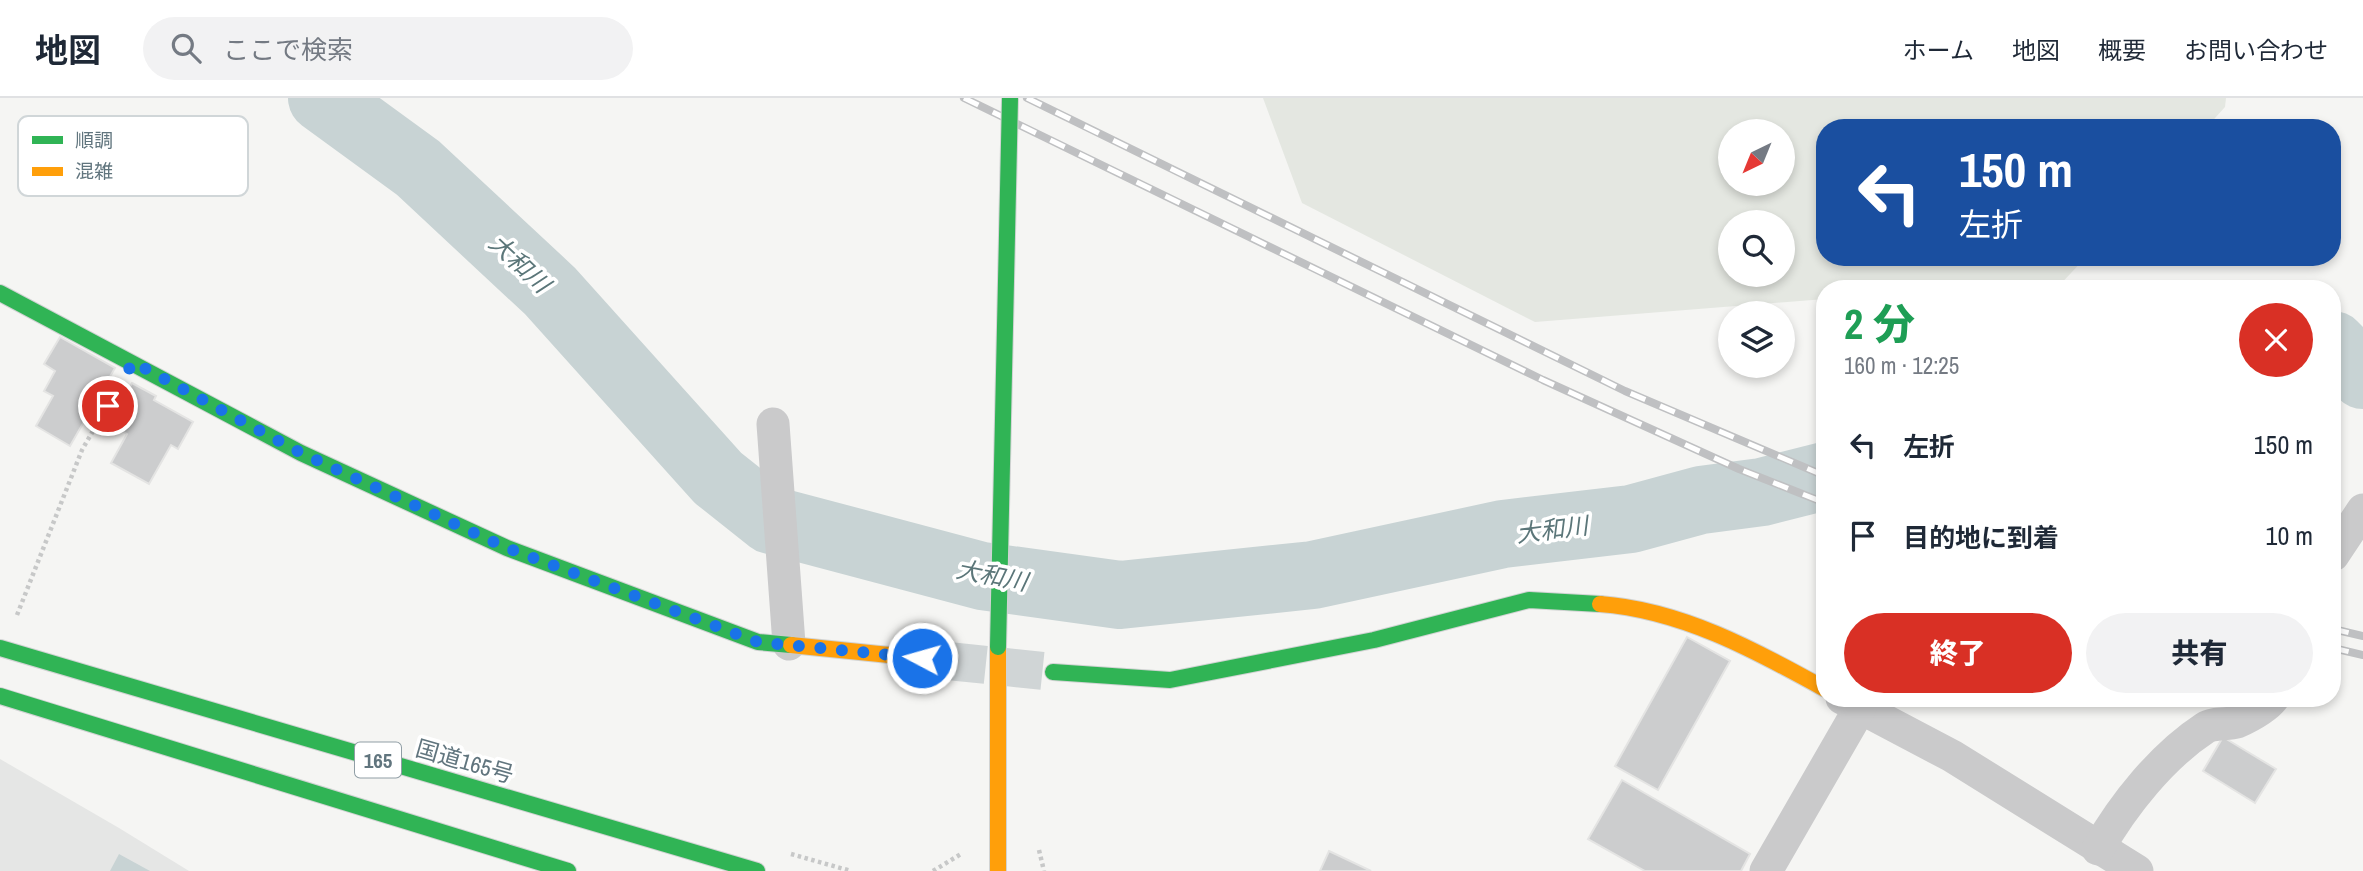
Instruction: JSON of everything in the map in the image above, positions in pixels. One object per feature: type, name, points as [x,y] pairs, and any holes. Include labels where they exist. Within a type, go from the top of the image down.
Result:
[{"type":"main road","points":[[998,871],[998,647],[1010,98]]},
{"type":"main road","points":[[0,293],[301,453],[507,548],[758,642],[948,661]]},
{"type":"main road","points":[[1053,672],[1170,680],[1374,640],[1529,600],[1625,606],[1679,621],[1744,644],[1816,684]]},
{"type":"main road","name":"国道165号","points":[[0,648],[757,871]]},
{"type":"main road","name":"165","points":[[0,696],[568,871]]},
{"type":"street","points":[[773,424],[789,644]]},
{"type":"street","points":[[2341,543],[2363,510]]},
{"type":"street","points":[[1766,871],[1849,707]]},
{"type":"street","points":[[1858,707],[1996,782],[2098,849],[2137,871]]},
{"type":"street","points":[[2098,849],[2115,820],[2141,789],[2207,726],[2236,722],[2259,707]]},
{"type":"path","points":[[17,616],[82,450],[133,362]]},
{"type":"shaded area","points":[[1263,98],[2226,98],[2225,107],[2214,119],[1816,119],[1816,266],[2078,266],[2064,280],[1816,280],[1816,300],[1718,301],[1718,307],[1535,322],[1302,203]]},
{"type":"shaded area","points":[[0,759],[119,828],[189,871],[0,871]]},
{"type":"shaded area","points":[[119,854],[150,871],[110,871]]},
{"type":"building","points":[[60,337],[115,368],[70,446],[36,426],[53,396],[44,391],[55,371],[44,364]]},
{"type":"building","points":[[132,383],[156,396],[154,400],[193,422],[178,449],[171,445],[149,484],[111,463],[127,434],[110,424]]},
{"type":"building","points":[[1687,637],[1730,661],[1658,790],[1615,766]]},
{"type":"building","points":[[2223,737],[2276,769],[2255,803],[2203,771]]},
{"type":"building","points":[[1622,780],[1750,854],[1741,871],[1645,871],[1588,839]]},
{"type":"building","points":[[1329,851],[1371,871],[1320,871]]},
{"type":"waterway","name":"大和川","points":[[322,98],[418,168],[550,291],[718,478],[771,520],[982,576],[1120,595],[1313,575],[1503,534],[1631,519],[1701,500],[1762,492],[1816,478]]},
{"type":"waterway","name":"大和川","points":[[2341,353],[2363,375]]},
{"type":"tunnel","points":[[948,661],[1053,672]]},
{"type":"railway","points":[[964,98],[1543,380],[1739,469],[1816,499]]},
{"type":"railway","points":[[1027,98],[1625,391],[1816,472]]},
{"type":"railway","points":[[2341,631],[2363,636]]},
{"type":"railway","points":[[2341,650],[2363,655]]},
{"type":"traffic: fast","points":[[998,647],[1010,98]]},
{"type":"traffic: fast","points":[[0,293],[301,453],[507,548],[758,642],[791,645]]},
{"type":"traffic: fast","points":[[1053,672],[1170,680],[1374,640],[1529,600],[1600,604]]},
{"type":"traffic: fast","points":[[0,648],[757,871]]},
{"type":"traffic: fast","points":[[0,696],[568,871]]},
{"type":"traffic: slow","points":[[1600,604],[1659,614],[1688,623],[1772,660],[1816,684]]},
{"type":"traffic: slow","points":[[791,645],[948,661]]},
{"type":"traffic: slow","points":[[998,647],[998,871]]},
{"type":"route","points":[[108,406],[133,362],[301,453],[507,548],[758,642],[922,658]]}]
